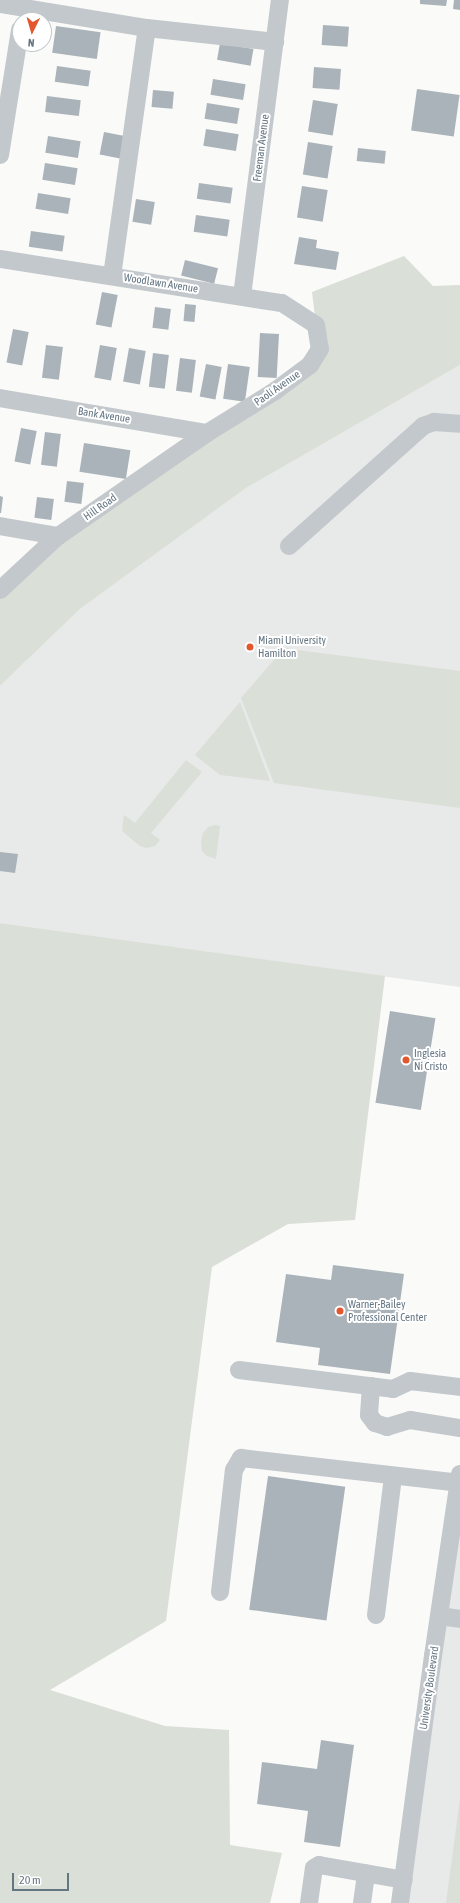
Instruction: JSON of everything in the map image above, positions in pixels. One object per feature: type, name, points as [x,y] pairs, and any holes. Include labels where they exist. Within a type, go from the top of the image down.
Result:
[{"type":"street","name":"Freeman Avenue","points":[[242,296],[280,0]]},
{"type":"street","points":[[0,4],[23,9],[147,28],[275,42]]},
{"type":"street","points":[[112,276],[147,28]]},
{"type":"street","points":[[0,155],[16,52]]},
{"type":"street","name":"Woodlawn Avenue","points":[[0,259],[282,303],[316,325]]},
{"type":"street","name":"Paoli Avenue","points":[[207,433],[275,391],[310,365],[320,349],[316,325]]},
{"type":"street","name":"Bank Avenue","points":[[0,398],[207,433]]},
{"type":"street","points":[[289,546],[423,426],[434,422],[460,424]]},
{"type":"street","name":"Hill Road","points":[[0,590],[58,536],[207,433]]},
{"type":"street","points":[[0,526],[58,536]]},
{"type":"street","points":[[238,1370],[393,1389],[410,1381],[460,1387]]},
{"type":"street","points":[[371,1386],[369,1415],[374,1423],[387,1427],[410,1420],[460,1428]]},
{"type":"street","points":[[220,1592],[234,1470],[241,1458],[393,1476],[459,1479]]},
{"type":"street","points":[[376,1615],[393,1476]]},
{"type":"street","name":"University Boulevard","points":[[400,1903],[459,1479]]},
{"type":"street","points":[[439,1616],[460,1619]]},
{"type":"street","points":[[309,1903],[314,1868],[319,1865],[404,1880]]},
{"type":"street","points":[[362,1903],[366,1873]]},
{"type":"shaded area","points":[[404,256],[433,286],[460,285],[460,365],[246,488],[80,609],[0,686],[0,590],[58,536],[310,365],[316,325],[312,292]]},
{"type":"shaded area","name":"Miami University Hamilton","points":[[460,365],[460,987],[0,923],[0,686],[80,609],[246,488]]},
{"type":"shaded area","points":[[285,647],[289,649],[460,671],[460,808],[274,783],[241,698]]},
{"type":"shaded area","points":[[240,702],[270,781],[220,775],[195,755]]},
{"type":"shaded area","points":[[186,760],[202,772],[151,833],[160,840],[155,846],[146,848],[140,846],[122,831],[124,815],[135,823]]},
{"type":"shaded area","points":[[215,825],[220,826],[216,859],[207,856],[202,851],[201,842],[203,833],[208,827]]},
{"type":"shaded area","points":[[0,923],[385,976],[355,1220],[288,1224],[212,1267],[166,1621],[50,1690],[165,1726],[229,1730],[230,1845],[282,1853],[270,1903],[0,1903]]},
{"type":"shaded area","points":[[460,1474],[460,1903],[400,1903]]},
{"type":"shaded area","points":[[460,1799],[460,1903],[446,1903]]},
{"type":"building","points":[[420,0],[447,0],[446,6],[420,4]]},
{"type":"building","points":[[454,0],[460,0],[460,10],[453,9]]},
{"type":"building","points":[[323,25],[349,27],[348,47],[322,45]]},
{"type":"building","points":[[56,26],[101,32],[97,59],[52,53]]},
{"type":"building","points":[[220,43],[253,49],[251,66],[217,60]]},
{"type":"building","points":[[57,66],[91,71],[88,87],[55,82]]},
{"type":"building","points":[[314,67],[341,69],[339,90],[313,88]]},
{"type":"building","points":[[213,79],[246,84],[243,100],[210,95]]},
{"type":"building","points":[[417,89],[460,95],[454,137],[411,131]]},
{"type":"building","points":[[153,90],[174,92],[172,109],[152,107]]},
{"type":"building","points":[[47,96],[81,100],[79,116],[45,112]]},
{"type":"building","points":[[313,100],[338,104],[333,136],[308,132]]},
{"type":"building","points":[[207,103],[240,108],[237,124],[204,119]]},
{"type":"building","points":[[206,129],[239,134],[236,151],[203,146]]},
{"type":"building","points":[[104,132],[125,136],[120,159],[100,155]]},
{"type":"building","points":[[48,136],[81,141],[78,158],[45,153]]},
{"type":"building","points":[[308,142],[333,146],[328,179],[303,175]]},
{"type":"building","points":[[358,148],[386,151],[384,164],[357,161]]},
{"type":"building","points":[[45,163],[78,168],[75,185],[42,180]]},
{"type":"building","points":[[199,183],[233,188],[230,204],[197,199]]},
{"type":"building","points":[[302,186],[328,190],[323,222],[297,218]]},
{"type":"building","points":[[38,193],[71,198],[68,214],[35,209]]},
{"type":"building","points":[[136,199],[155,202],[151,225],[132,222]]},
{"type":"building","points":[[196,215],[230,220],[227,237],[194,232]]},
{"type":"building","points":[[31,231],[65,236],[62,252],[29,247]]},
{"type":"building","points":[[299,237],[317,240],[316,248],[339,252],[336,270],[294,264]]},
{"type":"building","points":[[185,260],[218,268],[214,284],[181,276]]},
{"type":"building","points":[[102,292],[118,295],[111,327],[96,324]]},
{"type":"building","points":[[185,304],[196,305],[194,322],[184,321]]},
{"type":"building","points":[[155,307],[171,309],[168,330],[152,328]]},
{"type":"building","points":[[13,329],[29,332],[22,365],[7,362]]},
{"type":"building","points":[[260,333],[279,334],[277,378],[258,377]]},
{"type":"building","points":[[46,345],[63,347],[59,380],[42,378]]},
{"type":"building","points":[[100,345],[117,348],[111,380],[94,377]]},
{"type":"building","points":[[129,348],[146,351],[140,384],[123,381]]},
{"type":"building","points":[[153,353],[169,355],[165,389],[149,387]]},
{"type":"building","points":[[180,358],[196,360],[192,393],[176,391]]},
{"type":"building","points":[[206,364],[222,367],[215,399],[200,396]]},
{"type":"building","points":[[228,364],[250,367],[245,402],[223,399]]},
{"type":"building","points":[[21,428],[37,431],[30,464],[15,461]]},
{"type":"building","points":[[45,432],[61,434],[57,467],[41,465]]},
{"type":"building","points":[[84,443],[130,450],[126,479],[79,472]]},
{"type":"building","points":[[67,481],[84,483],[81,504],[64,502]]},
{"type":"building","points":[[0,496],[3,497],[1,513],[0,513]]},
{"type":"building","points":[[37,497],[54,499],[51,520],[34,518]]},
{"type":"building","points":[[0,852],[18,854],[15,873],[0,871]]},
{"type":"building","name":"Inglesia Ni Cristo","points":[[390,1011],[435,1018],[421,1110],[375,1103]]},
{"type":"building","name":"Warner-Bailey Professional Center","points":[[333,1265],[404,1274],[390,1374],[318,1365],[320,1348],[276,1342],[286,1274],[331,1280]]},
{"type":"building","points":[[268,1476],[345,1487],[326,1621],[249,1610]]},
{"type":"building","points":[[321,1740],[354,1745],[340,1847],[304,1842],[308,1811],[257,1804],[262,1762],[317,1769]]},
{"type":"place","name":"Miami University Hamilton","points":[[250,647]]},
{"type":"place","name":"Inglesia Ni Cristo","points":[[406,1060]]},
{"type":"place","name":"Warner-Bailey Professional Center","points":[[340,1311]]}]
